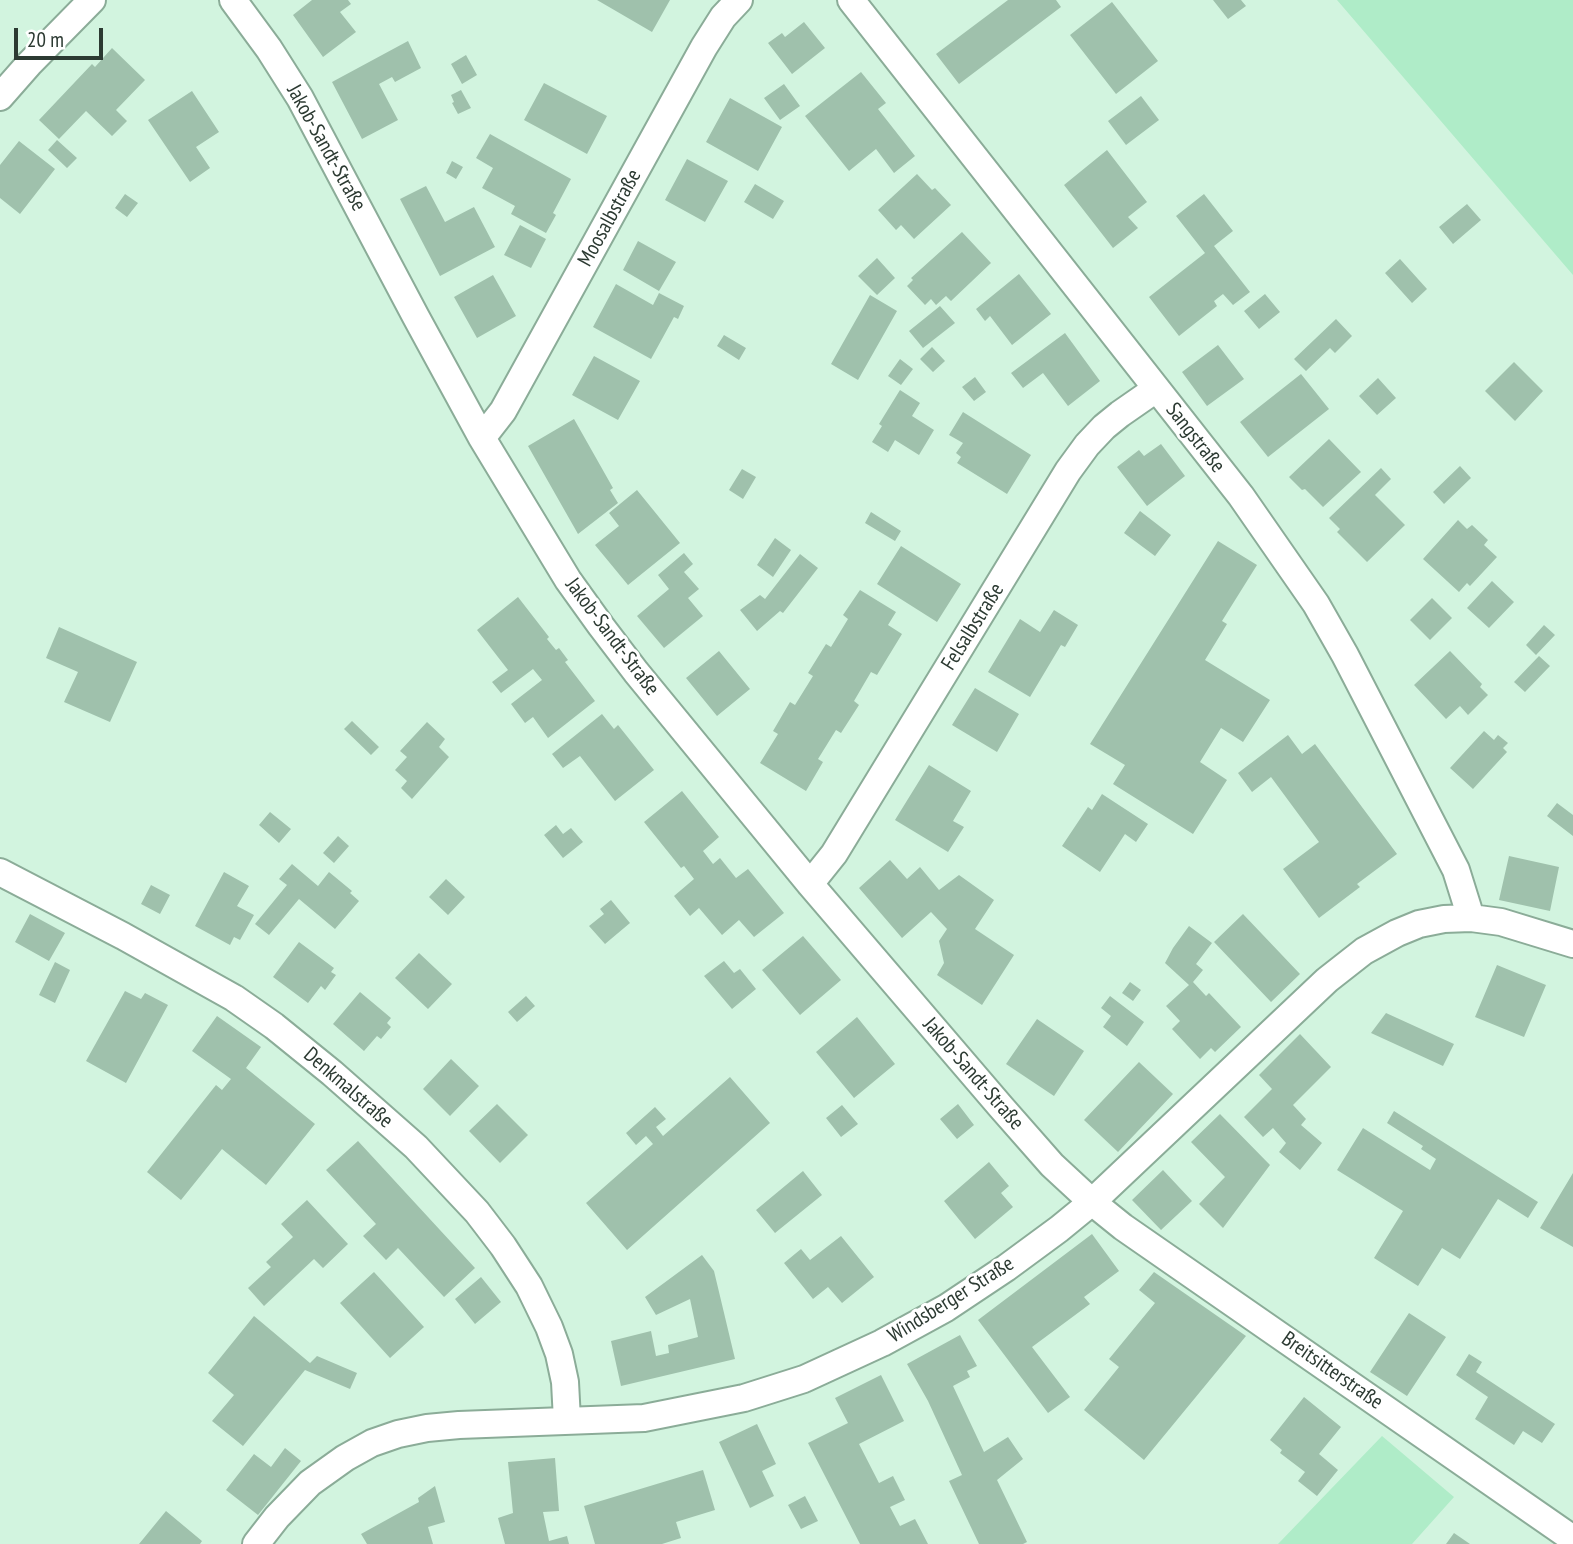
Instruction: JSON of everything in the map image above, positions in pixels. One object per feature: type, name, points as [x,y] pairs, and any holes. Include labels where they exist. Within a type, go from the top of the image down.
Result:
[{"type":"street","points":[[0,97],[92,0]]},
{"type":"street","name":"Jakob-Sandt-Straße","points":[[233,0],[300,98],[482,438],[562,570],[601,626],[810,884],[1052,1165],[1092,1202]]},
{"type":"street","name":"Moosalbstraße","points":[[482,438],[503,411],[704,47],[723,17],[739,0]]},
{"type":"street","name":"Sangstraße","points":[[851,0],[1241,496],[1317,604],[1456,870],[1471,918]]},
{"type":"street","name":"Felsalbstraße","points":[[810,884],[834,853],[1068,471],[1104,427],[1156,389]]},
{"type":"street","name":"Denkmalstraße","points":[[0,872],[123,936],[234,999],[274,1026],[332,1073],[416,1147],[477,1212],[503,1246],[528,1286],[549,1326],[559,1353],[565,1382],[567,1420]]},
{"type":"street","name":"Windsberger Straße","points":[[256,1544],[277,1517],[310,1483],[345,1458],[372,1443],[398,1434],[459,1425],[644,1418],[744,1398],[804,1379],[882,1343],[946,1308],[1006,1268],[1092,1202],[1328,980],[1364,951],[1397,933],[1419,924],[1444,919],[1471,918],[1501,922],[1573,944]]},
{"type":"street","name":"Breitsitterstraße","points":[[1092,1202],[1123,1227],[1573,1539]]},
{"type":"green space","points":[[1337,0],[1573,0],[1573,275]]},
{"type":"green space","points":[[1382,1436],[1454,1497],[1412,1544],[1278,1544]]},
{"type":"building","points":[[312,0],[348,0],[351,4],[340,12],[356,32],[323,57],[293,15]]},
{"type":"building","points":[[597,0],[670,0],[652,32]]},
{"type":"building","points":[[1008,0],[1056,0],[1061,7],[959,84],[936,54]]},
{"type":"building","points":[[1213,0],[1241,0],[1246,6],[1228,19]]},
{"type":"building","points":[[1112,2],[1158,61],[1116,94],[1070,35]]},
{"type":"building","points":[[804,22],[825,48],[792,74],[768,43],[782,33],[785,37]]},
{"type":"building","points":[[408,41],[421,68],[395,82],[392,77],[379,84],[398,120],[362,139],[332,82]]},
{"type":"building","points":[[112,48],[145,80],[116,110],[127,121],[112,136],[86,111],[59,139],[39,120],[92,64],[95,67]]},
{"type":"building","points":[[466,55],[477,75],[462,84],[451,64]]},
{"type":"building","points":[[861,72],[886,103],[878,109],[915,156],[894,173],[876,149],[849,171],[805,116]]},
{"type":"building","points":[[544,83],[607,116],[587,154],[524,120]]},
{"type":"building","points":[[784,84],[800,106],[780,120],[764,98]]},
{"type":"building","points":[[461,90],[471,108],[458,114],[451,95]]},
{"type":"building","points":[[192,91],[219,132],[196,147],[210,168],[190,182],[148,120]]},
{"type":"building","points":[[1141,96],[1159,120],[1126,145],[1108,121]]},
{"type":"building","points":[[730,98],[782,127],[758,171],[706,142]]},
{"type":"building","points":[[490,134],[571,179],[546,233],[511,214],[515,206],[482,188],[493,168],[476,158]]},
{"type":"building","points":[[57,140],[77,158],[67,168],[48,150]]},
{"type":"building","points":[[19,141],[55,169],[20,214],[0,198],[0,165]]},
{"type":"building","points":[[1107,150],[1147,202],[1128,217],[1138,228],[1113,248],[1064,185]]},
{"type":"building","points":[[687,159],[728,181],[705,222],[665,200]]},
{"type":"building","points":[[452,161],[463,167],[456,179],[446,173]]},
{"type":"building","points":[[917,174],[951,205],[914,239],[901,225],[896,230],[878,210]]},
{"type":"building","points":[[755,184],[784,201],[773,219],[744,202]]},
{"type":"building","points":[[426,186],[445,222],[474,207],[495,247],[440,276],[400,199]]},
{"type":"building","points":[[125,194],[138,203],[127,217],[115,208]]},
{"type":"building","points":[[1204,194],[1233,231],[1214,246],[1250,292],[1233,305],[1223,294],[1214,301],[1217,306],[1179,336],[1149,297],[1205,253],[1176,216]]},
{"type":"building","points":[[1467,204],[1481,220],[1453,244],[1439,227]]},
{"type":"building","points":[[520,225],[546,239],[531,268],[504,255]]},
{"type":"building","points":[[962,232],[991,263],[951,301],[946,296],[936,305],[931,299],[925,305],[907,286],[913,280],[911,278]]},
{"type":"building","points":[[638,241],[676,262],[659,291],[623,270]]},
{"type":"building","points":[[877,258],[895,278],[877,295],[858,276]]},
{"type":"building","points":[[1400,259],[1427,289],[1412,303],[1385,273]]},
{"type":"building","points":[[1019,274],[1051,314],[1012,345],[990,316],[985,321],[976,309]]},
{"type":"building","points":[[493,275],[516,316],[477,338],[454,297]]},
{"type":"building","points":[[616,284],[653,305],[659,293],[684,306],[678,319],[674,317],[651,359],[593,327]]},
{"type":"building","points":[[1265,294],[1280,312],[1259,329],[1244,311]]},
{"type":"building","points":[[870,295],[897,311],[858,380],[831,364]]},
{"type":"building","points":[[940,306],[955,323],[923,348],[909,331]]},
{"type":"building","points":[[1336,319],[1352,336],[1335,353],[1330,348],[1306,371],[1294,359]]},
{"type":"building","points":[[1065,333],[1100,381],[1068,406],[1043,373],[1023,388],[1011,373]]},
{"type":"building","points":[[724,335],[746,348],[739,360],[717,346]]},
{"type":"building","points":[[1218,345],[1244,379],[1207,406],[1182,372]]},
{"type":"building","points":[[932,347],[945,361],[933,372],[920,359]]},
{"type":"building","points":[[594,356],[640,381],[618,420],[572,395]]},
{"type":"building","points":[[900,359],[913,369],[901,385],[888,376]]},
{"type":"building","points":[[1514,362],[1543,391],[1515,421],[1485,391]]},
{"type":"building","points":[[1301,374],[1329,409],[1268,457],[1240,422]]},
{"type":"building","points":[[975,377],[986,392],[974,401],[962,387]]},
{"type":"building","points":[[1378,378],[1396,398],[1377,415],[1359,396]]},
{"type":"building","points":[[900,390],[920,403],[912,416],[934,430],[919,455],[895,440],[888,452],[872,442],[882,426],[879,424]]},
{"type":"building","points":[[963,412],[1031,455],[1007,494],[957,463],[961,457],[956,453],[963,443],[949,435]]},
{"type":"building","points":[[574,419],[613,488],[610,490],[618,503],[578,534],[528,446]]},
{"type":"building","points":[[1329,439],[1361,472],[1323,507],[1289,477]]},
{"type":"building","points":[[1161,444],[1185,476],[1147,506],[1117,467],[1139,450],[1144,456]]},
{"type":"building","points":[[1460,466],[1471,478],[1444,504],[1433,492]]},
{"type":"building","points":[[1381,468],[1391,479],[1375,495],[1405,525],[1367,562],[1337,532],[1340,529],[1329,518]]},
{"type":"building","points":[[742,469],[756,477],[743,499],[729,490]]},
{"type":"building","points":[[637,490],[680,543],[628,585],[595,545],[619,526],[609,513]]},
{"type":"building","points":[[1140,511],[1171,535],[1155,556],[1124,533]]},
{"type":"building","points":[[871,512],[901,531],[895,541],[865,523]]},
{"type":"building","points":[[1458,520],[1467,529],[1472,525],[1488,540],[1484,545],[1497,557],[1470,586],[1467,583],[1459,592],[1423,559]]},
{"type":"building","points":[[775,538],[791,550],[773,577],[757,565]]},
{"type":"building","points":[[1218,541],[1257,565],[1222,621],[1227,624],[1205,660],[1270,700],[1243,742],[1221,728],[1200,762],[1227,780],[1193,834],[1113,784],[1125,765],[1090,744]]},
{"type":"building","points":[[901,546],[961,584],[937,622],[877,584]]},
{"type":"building","points":[[684,553],[693,564],[684,572],[699,589],[688,598],[703,616],[664,648],[637,616],[669,589],[658,575]]},
{"type":"building","points":[[800,554],[818,568],[783,613],[780,611],[757,631],[740,610],[760,595],[765,599]]},
{"type":"building","points":[[1492,581],[1514,602],[1489,628],[1467,608]]},
{"type":"building","points":[[860,590],[896,612],[888,625],[902,634],[877,675],[871,672],[854,701],[859,705],[841,733],[836,730],[818,759],[823,762],[806,791],[760,763],[778,734],[773,731],[790,702],[795,705],[813,676],[808,673],[826,644],[831,647],[848,619],[843,615]]},
{"type":"building","points":[[518,597],[549,637],[547,639],[556,650],[559,648],[568,660],[565,662],[595,701],[548,738],[533,717],[525,723],[511,704],[542,680],[533,669],[501,693],[492,682],[508,670],[477,630]]},
{"type":"building","points":[[1432,598],[1452,618],[1430,640],[1410,620]]},
{"type":"building","points":[[1054,610],[1078,625],[1065,647],[1061,645],[1030,697],[988,672],[1020,619],[1040,632]]},
{"type":"building","points":[[1544,625],[1555,635],[1536,655],[1526,645]]},
{"type":"building","points":[[59,627],[137,662],[110,722],[64,702],[78,672],[46,658]]},
{"type":"building","points":[[719,651],[750,689],[717,716],[686,678]]},
{"type":"building","points":[[1450,651],[1482,684],[1480,687],[1488,695],[1468,715],[1460,706],[1446,719],[1414,685]]},
{"type":"building","points":[[1539,656],[1550,666],[1525,692],[1514,682]]},
{"type":"building","points":[[975,688],[1019,714],[997,752],[952,725]]},
{"type":"building","points":[[602,714],[614,729],[618,725],[654,770],[615,801],[580,756],[563,768],[552,754]]},
{"type":"building","points":[[352,721],[379,747],[371,755],[344,729]]},
{"type":"building","points":[[427,722],[445,739],[439,747],[449,757],[412,799],[401,788],[407,781],[395,770],[407,757],[400,751]]},
{"type":"building","points":[[1484,731],[1494,740],[1498,735],[1508,743],[1503,748],[1507,752],[1473,789],[1450,768]]},
{"type":"building","points":[[1288,735],[1302,754],[1315,744],[1397,854],[1357,884],[1360,887],[1319,918],[1283,869],[1319,842],[1271,777],[1252,792],[1238,773]]},
{"type":"building","points":[[929,765],[971,791],[953,821],[964,827],[948,852],[895,820]]},
{"type":"building","points":[[682,791],[719,837],[703,851],[713,864],[720,858],[736,878],[748,869],[784,913],[754,937],[739,920],[722,935],[699,908],[690,916],[674,896],[694,879],[684,866],[681,868],[644,822]]},
{"type":"building","points":[[1102,794],[1148,824],[1136,842],[1125,834],[1100,872],[1062,846],[1088,807],[1092,810]]},
{"type":"building","points":[[1557,803],[1573,815],[1573,836],[1547,816]]},
{"type":"building","points":[[270,812],[291,829],[279,843],[259,825]]},
{"type":"building","points":[[556,825],[563,834],[571,828],[583,842],[563,858],[544,835]]},
{"type":"building","points":[[338,836],[349,846],[334,863],[323,853]]},
{"type":"building","points":[[1509,856],[1559,867],[1550,911],[1499,900]]},
{"type":"building","points":[[890,860],[907,879],[920,867],[939,890],[959,875],[994,900],[975,929],[1014,955],[982,1005],[937,975],[944,963],[939,941],[947,929],[931,912],[902,938],[859,888]]},
{"type":"building","points":[[292,864],[318,886],[329,872],[352,891],[350,893],[359,901],[335,929],[299,899],[269,935],[255,924],[287,885],[279,879]]},
{"type":"building","points":[[224,872],[249,886],[237,906],[254,915],[240,940],[234,937],[230,945],[195,926]]},
{"type":"building","points":[[446,879],[465,897],[448,915],[429,897]]},
{"type":"building","points":[[151,885],[170,895],[160,914],[141,904]]},
{"type":"building","points":[[611,900],[630,923],[605,944],[589,926],[604,914],[600,909]]},
{"type":"building","points":[[30,914],[65,933],[49,961],[15,942]]},
{"type":"building","points":[[1243,914],[1300,974],[1271,1002],[1214,942]]},
{"type":"building","points":[[1189,926],[1212,943],[1196,964],[1203,970],[1193,982],[1206,996],[1209,993],[1241,1027],[1215,1052],[1211,1048],[1200,1059],[1172,1029],[1180,1021],[1166,1006],[1189,985],[1165,963]]},
{"type":"building","points":[[803,936],[841,980],[800,1015],[762,970]]},
{"type":"building","points":[[299,942],[334,968],[331,972],[336,975],[325,990],[321,986],[308,1003],[273,977]]},
{"type":"building","points":[[419,953],[452,984],[428,1009],[395,978]]},
{"type":"building","points":[[724,961],[734,973],[740,969],[756,989],[732,1009],[704,976]]},
{"type":"building","points":[[55,962],[70,970],[55,1003],[39,995]]},
{"type":"building","points":[[1497,965],[1546,985],[1524,1037],[1475,1017]]},
{"type":"building","points":[[1130,982],[1141,990],[1133,1001],[1122,993]]},
{"type":"building","points":[[125,991],[141,999],[145,993],[168,1005],[126,1083],[86,1061]]},
{"type":"building","points":[[360,992],[391,1018],[387,1023],[391,1027],[381,1039],[377,1036],[364,1051],[333,1024]]},
{"type":"building","points":[[526,996],[535,1006],[517,1022],[508,1012]]},
{"type":"building","points":[[1110,996],[1144,1022],[1127,1046],[1103,1027],[1111,1016],[1101,1008]]},
{"type":"building","points":[[1386,1013],[1454,1044],[1443,1066],[1371,1033]]},
{"type":"building","points":[[217,1016],[261,1047],[246,1068],[315,1124],[266,1185],[222,1149],[181,1200],[147,1172],[216,1085],[222,1090],[231,1079],[192,1051]]},
{"type":"building","points":[[857,1017],[895,1064],[854,1098],[816,1052]]},
{"type":"building","points":[[1037,1019],[1084,1051],[1054,1096],[1006,1064]]},
{"type":"building","points":[[1300,1034],[1331,1067],[1293,1105],[1306,1119],[1301,1125],[1322,1143],[1300,1170],[1279,1152],[1286,1143],[1273,1128],[1263,1137],[1244,1117],[1272,1089],[1259,1075]]},
{"type":"building","points":[[451,1059],[479,1086],[450,1116],[423,1089]]},
{"type":"building","points":[[1139,1062],[1173,1094],[1118,1152],[1084,1120]]},
{"type":"building","points":[[730,1077],[770,1123],[627,1250],[586,1203],[653,1144],[646,1136],[636,1145],[626,1133],[655,1107],[666,1119],[656,1127],[663,1136]]},
{"type":"building","points":[[497,1104],[528,1135],[500,1163],[469,1131]]},
{"type":"building","points":[[958,1104],[974,1125],[957,1139],[940,1119]]},
{"type":"building","points":[[842,1105],[858,1124],[841,1137],[826,1118]]},
{"type":"building","points":[[1394,1111],[1538,1202],[1528,1218],[1498,1199],[1460,1259],[1442,1248],[1418,1286],[1374,1258],[1403,1211],[1337,1170],[1363,1128],[1430,1170],[1436,1159],[1421,1149],[1423,1146],[1387,1123]]},
{"type":"building","points":[[1220,1114],[1270,1165],[1223,1228],[1199,1204],[1225,1177],[1191,1142]]},
{"type":"building","points":[[358,1141],[475,1268],[444,1297],[398,1248],[386,1260],[363,1236],[376,1224],[326,1170]]},
{"type":"building","points":[[989,1162],[1009,1186],[1001,1193],[1013,1207],[975,1239],[944,1201]]},
{"type":"building","points":[[1163,1170],[1192,1201],[1161,1230],[1132,1200]]},
{"type":"building","points":[[803,1171],[822,1195],[775,1233],[756,1210]]},
{"type":"building","points":[[1573,1173],[1573,1247],[1540,1228]]},
{"type":"building","points":[[307,1200],[348,1244],[323,1268],[314,1259],[264,1306],[248,1288],[271,1267],[266,1262],[293,1237],[281,1224]]},
{"type":"building","points":[[1092,1234],[1119,1271],[1084,1297],[1090,1304],[1032,1347],[1070,1397],[1048,1413],[978,1320]]},
{"type":"building","points":[[841,1236],[874,1277],[842,1303],[828,1287],[813,1299],[784,1263],[801,1249],[810,1260]]},
{"type":"building","points":[[702,1255],[714,1271],[735,1359],[621,1386],[611,1341],[651,1331],[656,1356],[669,1353],[668,1345],[698,1337],[690,1299],[656,1315],[645,1297]]},
{"type":"building","points":[[374,1272],[424,1327],[390,1358],[340,1303]]},
{"type":"building","points":[[1154,1272],[1246,1336],[1144,1460],[1084,1410],[1119,1367],[1109,1359],[1155,1303],[1139,1290]]},
{"type":"building","points":[[481,1277],[501,1302],[475,1324],[455,1299]]},
{"type":"building","points":[[1409,1313],[1446,1337],[1407,1396],[1370,1372]]},
{"type":"building","points":[[254,1316],[310,1363],[317,1356],[357,1373],[350,1389],[305,1370],[243,1446],[212,1421],[234,1395],[208,1373]]},
{"type":"building","points":[[960,1335],[977,1366],[967,1371],[970,1377],[953,1386],[984,1452],[1008,1437],[1023,1459],[997,1480],[1027,1542],[1023,1544],[979,1544],[949,1481],[962,1475],[928,1401],[907,1364]]},
{"type":"building","points":[[1469,1354],[1482,1362],[1476,1372],[1555,1424],[1542,1443],[1523,1431],[1514,1445],[1475,1419],[1488,1397],[1456,1375]]},
{"type":"building","points":[[881,1375],[904,1421],[859,1444],[879,1483],[893,1476],[905,1500],[890,1507],[900,1526],[915,1519],[928,1544],[860,1544],[808,1443],[848,1423],[835,1398]]},
{"type":"building","points":[[1304,1397],[1341,1427],[1319,1454],[1338,1470],[1317,1496],[1298,1481],[1305,1472],[1280,1453],[1282,1450],[1270,1440]]},
{"type":"building","points":[[757,1424],[776,1464],[762,1471],[774,1496],[750,1508],[719,1442]]},
{"type":"building","points":[[285,1448],[301,1461],[258,1515],[226,1490],[254,1454],[271,1467]]},
{"type":"building","points":[[555,1458],[559,1511],[543,1512],[549,1541],[567,1536],[569,1544],[505,1544],[498,1518],[513,1513],[508,1462]]},
{"type":"building","points":[[703,1470],[715,1510],[676,1522],[681,1538],[662,1544],[595,1544],[584,1506]]},
{"type":"building","points":[[435,1486],[445,1522],[428,1527],[433,1544],[367,1544],[361,1534],[419,1502],[418,1498]]},
{"type":"building","points":[[805,1496],[818,1521],[801,1529],[788,1505]]},
{"type":"building","points":[[166,1511],[202,1541],[200,1544],[139,1544]]},
{"type":"building","points":[[1454,1533],[1470,1544],[1446,1544]]}]
